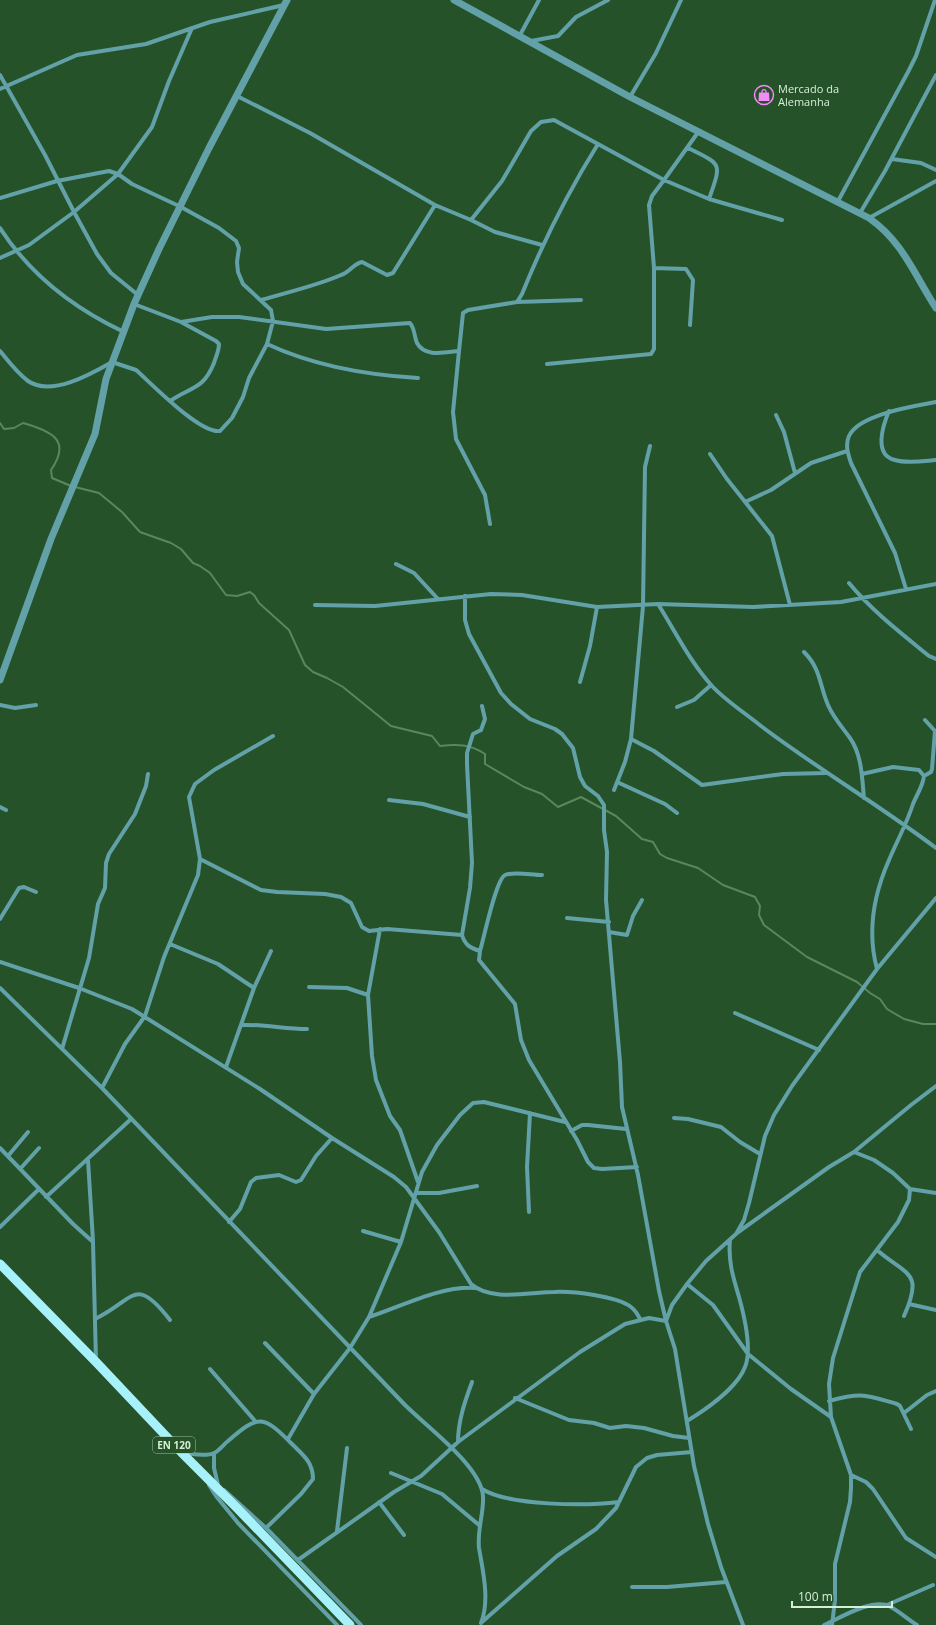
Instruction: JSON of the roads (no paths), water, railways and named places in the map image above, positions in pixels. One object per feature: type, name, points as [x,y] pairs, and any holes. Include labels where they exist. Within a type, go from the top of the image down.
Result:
[{"type":"main road","name":"EN 120","points":[[0,1264],[350,1625]]},
{"type":"street","points":[[454,0],[531,41],[630,97],[699,130],[837,203],[869,218],[886,230],[900,248],[935,303]]},
{"type":"street","points":[[520,35],[539,0]]},
{"type":"street","points":[[531,41],[558,36],[576,17],[608,0]]},
{"type":"street","points":[[630,97],[656,53],[681,0]]},
{"type":"street","points":[[837,203],[916,56],[935,0]]},
{"type":"street","points":[[0,89],[77,55],[146,44],[210,22],[286,2]]},
{"type":"street","points":[[0,680],[51,539],[95,434],[106,379],[134,304],[181,207],[286,2]]},
{"type":"street","points":[[0,258],[29,245],[74,212],[118,174],[152,127],[169,81],[192,28]]},
{"type":"street","points":[[0,75],[45,155],[74,212],[106,267],[138,295]]},
{"type":"street","points":[[860,213],[892,159],[936,75]]},
{"type":"street","points":[[237,96],[310,133],[435,204],[495,232],[542,246]]},
{"type":"street","points":[[472,220],[502,181],[531,131],[541,122],[554,120],[664,180],[709,199],[782,220]]},
{"type":"street","points":[[547,364],[651,354],[654,349],[654,268],[649,205],[652,196],[688,148],[699,130]]},
{"type":"street","points":[[517,302],[522,294],[542,246],[578,176],[598,144]]},
{"type":"street","points":[[688,148],[713,161],[718,166],[718,173],[709,199]]},
{"type":"street","points":[[892,159],[921,163],[936,170]]},
{"type":"street","points":[[0,198],[57,181],[109,171],[118,174],[132,184],[181,207],[219,228],[236,241],[240,248],[237,262],[238,272],[243,284],[271,310],[273,321],[267,344],[232,418],[220,431],[215,432],[195,422],[136,370],[112,362],[91,374],[63,384],[36,385],[27,381],[0,351]]},
{"type":"street","points":[[869,218],[936,181]]},
{"type":"street","points":[[261,300],[322,283],[343,275],[355,264],[362,262],[387,274],[393,273],[435,204]]},
{"type":"street","points":[[0,228],[16,251],[56,291],[75,306],[93,317],[124,332]]},
{"type":"street","points":[[654,268],[686,269],[693,280],[690,325]]},
{"type":"street","points":[[490,524],[485,495],[456,439],[453,412],[463,313],[468,310],[517,302],[581,300]]},
{"type":"street","points":[[134,304],[180,322],[216,340],[219,344],[219,351],[210,373],[203,383],[182,393],[170,401]]},
{"type":"street","points":[[180,322],[212,317],[239,317],[326,329],[410,323],[414,328],[417,343],[423,350],[434,353],[459,351]]},
{"type":"street","points":[[267,344],[286,353],[318,364],[376,376],[418,378]]},
{"type":"street","points":[[906,589],[895,553],[859,481],[847,451],[850,434],[856,428],[889,411],[936,402]]},
{"type":"street","points":[[889,411],[882,426],[881,439],[888,456],[894,460],[905,461],[936,460]]},
{"type":"street","points":[[776,415],[784,432],[795,474]]},
{"type":"street","points":[[614,790],[625,762],[631,739],[643,606],[645,467],[650,446]]},
{"type":"street","points":[[745,502],[771,490],[811,463],[847,451]]},
{"type":"street","points":[[710,454],[772,536],[790,605]]},
{"type":"street","points":[[396,564],[414,572],[438,599]]},
{"type":"street","points":[[849,583],[862,599],[929,656],[936,659]]},
{"type":"street","points":[[315,605],[375,606],[491,594],[522,596],[597,607],[643,606],[658,604],[753,607],[862,599],[936,584]]},
{"type":"street","points":[[465,596],[466,620],[469,634],[502,693],[511,704],[530,719],[555,729],[562,734],[573,748],[580,777],[585,786],[598,796],[604,805],[603,812],[607,852],[606,900],[609,922],[622,1107],[636,1167],[659,1291],[666,1321],[675,1349],[689,1438],[708,1524],[726,1582],[743,1625]]},
{"type":"street","points":[[658,604],[692,660],[711,685],[724,697],[797,754],[906,825],[936,848]]},
{"type":"street","points":[[580,682],[590,646],[597,607]]},
{"type":"street","points":[[804,652],[813,660],[818,670],[827,704],[834,718],[851,739],[856,750],[862,774],[864,798]]},
{"type":"street","points":[[676,707],[694,700],[711,685]]},
{"type":"street","points":[[0,704],[15,708],[36,705]]},
{"type":"street","points":[[480,951],[471,948],[464,942],[462,935],[470,888],[472,863],[468,754],[473,734],[480,730],[485,719],[482,706]]},
{"type":"street","points":[[924,776],[932,769],[934,731],[925,720]]},
{"type":"street","points":[[102,1088],[125,1044],[145,1016],[164,957],[198,875],[200,859],[189,797],[195,784],[214,770],[273,736]]},
{"type":"street","points":[[631,739],[654,751],[702,785],[783,774],[826,772]]},
{"type":"street","points":[[862,774],[893,767],[918,770],[924,776],[924,784],[916,795],[906,825],[889,859],[873,912],[872,933],[877,969]]},
{"type":"street","points":[[62,1049],[89,958],[98,904],[105,888],[106,863],[109,854],[135,814],[146,786],[148,774]]},
{"type":"street","points":[[618,782],[658,800],[678,813]]},
{"type":"street","points":[[389,800],[423,804],[470,817]]},
{"type":"street","points":[[0,807],[6,810]]},
{"type":"street","points":[[200,859],[261,890],[325,894],[341,897],[350,902],[362,927],[369,931],[380,929],[462,935]]},
{"type":"street","points":[[542,876],[514,874],[504,875],[499,880],[492,900],[492,910],[480,951],[479,960],[515,1004],[521,1040],[529,1060],[588,1162],[594,1168],[636,1167]]},
{"type":"street","points":[[0,919],[19,888],[24,887],[36,892]]},
{"type":"street","points":[[736,1234],[744,1220],[765,1136],[774,1115],[792,1086],[856,1000],[877,969],[936,898]]},
{"type":"street","points":[[609,932],[627,935],[633,916],[642,900]]},
{"type":"street","points":[[567,918],[609,922]]},
{"type":"street","points":[[380,929],[368,996],[372,1056],[376,1080],[390,1116],[400,1130],[418,1182]]},
{"type":"street","points":[[170,944],[218,964],[254,988]]},
{"type":"street","points":[[226,1067],[254,988],[271,951]]},
{"type":"street","points":[[0,962],[79,988],[132,1009],[145,1016],[394,1177],[415,1195],[470,1284],[475,1288]]},
{"type":"street","points":[[309,987],[347,988],[368,996]]},
{"type":"street","points":[[0,988],[102,1088],[130,1120],[350,1348],[428,1427],[453,1447],[482,1489],[498,1496],[570,1505],[619,1502]]},
{"type":"street","points":[[735,1013],[819,1050]]},
{"type":"street","points":[[241,1025],[253,1024],[277,1028],[306,1029]]},
{"type":"street","points":[[666,1321],[672,1305],[687,1284],[706,1261],[736,1234],[829,1167],[854,1152],[936,1086]]},
{"type":"street","points":[[288,1439],[314,1394],[350,1348],[369,1317],[400,1242],[422,1172],[437,1145],[460,1115],[473,1104],[484,1102],[566,1122]]},
{"type":"street","points":[[529,1212],[527,1167],[530,1113]]},
{"type":"street","points":[[674,1118],[688,1119],[721,1128],[760,1154]]},
{"type":"street","points":[[46,1197],[130,1120]]},
{"type":"street","points":[[571,1131],[588,1125],[626,1129]]},
{"type":"street","points":[[8,1156],[28,1132]]},
{"type":"street","points":[[229,1222],[240,1209],[251,1182],[256,1178],[279,1175],[296,1182],[302,1180],[316,1156],[332,1138]]},
{"type":"street","points":[[0,1148],[46,1197],[93,1242]]},
{"type":"street","points":[[20,1169],[39,1148]]},
{"type":"street","points":[[854,1152],[874,1160],[893,1173],[910,1189],[936,1193]]},
{"type":"street","points":[[88,1160],[97,1318],[96,1362]]},
{"type":"street","points":[[415,1195],[439,1193],[478,1186]]},
{"type":"street","points":[[0,1227],[39,1189]]},
{"type":"street","points":[[832,1623],[835,1600],[835,1564],[850,1502],[851,1475],[833,1428],[831,1417],[829,1384],[832,1358],[855,1282],[860,1272],[898,1222],[909,1200],[910,1189]]},
{"type":"street","points":[[363,1232],[400,1242]]},
{"type":"street","points":[[687,1421],[713,1403],[732,1385],[745,1368],[748,1354],[744,1322],[730,1270],[730,1240]]},
{"type":"street","points":[[877,1250],[910,1274],[913,1280],[913,1290],[904,1316]]},
{"type":"street","points":[[687,1284],[713,1305],[748,1354],[791,1389],[831,1417]]},
{"type":"street","points":[[369,1317],[440,1292],[462,1287],[475,1288],[488,1293],[505,1294],[556,1292],[588,1295],[620,1302],[632,1307],[640,1319]]},
{"type":"street","points":[[97,1318],[129,1297],[137,1294],[145,1295],[151,1298],[170,1320]]},
{"type":"street","points":[[909,1304],[936,1310]]},
{"type":"street","points":[[298,1560],[379,1502],[422,1476],[458,1442],[515,1398],[605,1336],[625,1324],[640,1319],[649,1318],[666,1321]]},
{"type":"street","points":[[265,1343],[314,1394]]},
{"type":"street","points":[[210,1369],[255,1421]]},
{"type":"street","points":[[458,1442],[458,1431],[462,1410],[472,1382]]},
{"type":"street","points":[[904,1413],[936,1391]]},
{"type":"street","points":[[829,1401],[858,1394],[897,1404],[904,1413],[911,1429]]},
{"type":"street","points":[[515,1398],[569,1420],[594,1423],[610,1428],[626,1426],[644,1428],[673,1436],[689,1438]]},
{"type":"street","points":[[182,1453],[197,1455],[214,1453],[246,1425],[255,1421],[266,1421],[288,1439],[307,1459],[313,1469],[313,1479],[301,1494],[266,1528]]},
{"type":"street","points":[[337,1531],[348,1448]]},
{"type":"street","points":[[480,1624],[557,1556],[596,1529],[616,1508],[636,1467],[647,1458],[657,1455],[692,1452]]},
{"type":"street","points":[[214,1453],[214,1468],[218,1485]]},
{"type":"street","points":[[391,1473],[442,1494],[479,1525]]},
{"type":"street","points":[[851,1475],[866,1482],[873,1489],[906,1538],[936,1557]]},
{"type":"street","points":[[207,1479],[218,1485],[235,1498],[361,1625]]},
{"type":"street","points":[[207,1479],[216,1496],[238,1523],[337,1625]]},
{"type":"street","points":[[480,1624],[485,1613],[478,1536],[482,1515],[482,1489]]},
{"type":"street","points":[[379,1502],[404,1536]]},
{"type":"street","points":[[632,1587],[667,1587],[726,1582]]},
{"type":"street","points":[[887,1605],[933,1585]]},
{"type":"street","points":[[824,1625],[832,1623],[859,1609],[879,1604],[887,1605],[917,1625]]},
{"type":"waterway","points":[[0,423],[4,429],[14,428],[23,423],[50,433],[59,444],[57,460],[51,470],[52,478],[71,486]]},
{"type":"waterway","points":[[75,487],[99,493],[122,512],[140,532],[171,543],[181,549],[193,563],[210,573],[226,595],[237,596],[250,592],[254,595],[259,603],[289,630],[305,665],[313,672],[343,687],[391,726],[432,736],[440,746],[452,745],[474,748],[485,754],[485,764],[524,787],[542,794],[558,807],[581,797],[616,816],[642,839],[653,842],[660,854],[667,858],[698,868],[723,885],[755,897],[760,906],[759,915],[764,925],[807,957],[857,982],[880,999],[887,1009],[904,1019],[923,1024],[936,1024]]},
{"type":"place","name":"Mercado da Alemanha","points":[[764,95]]}]
